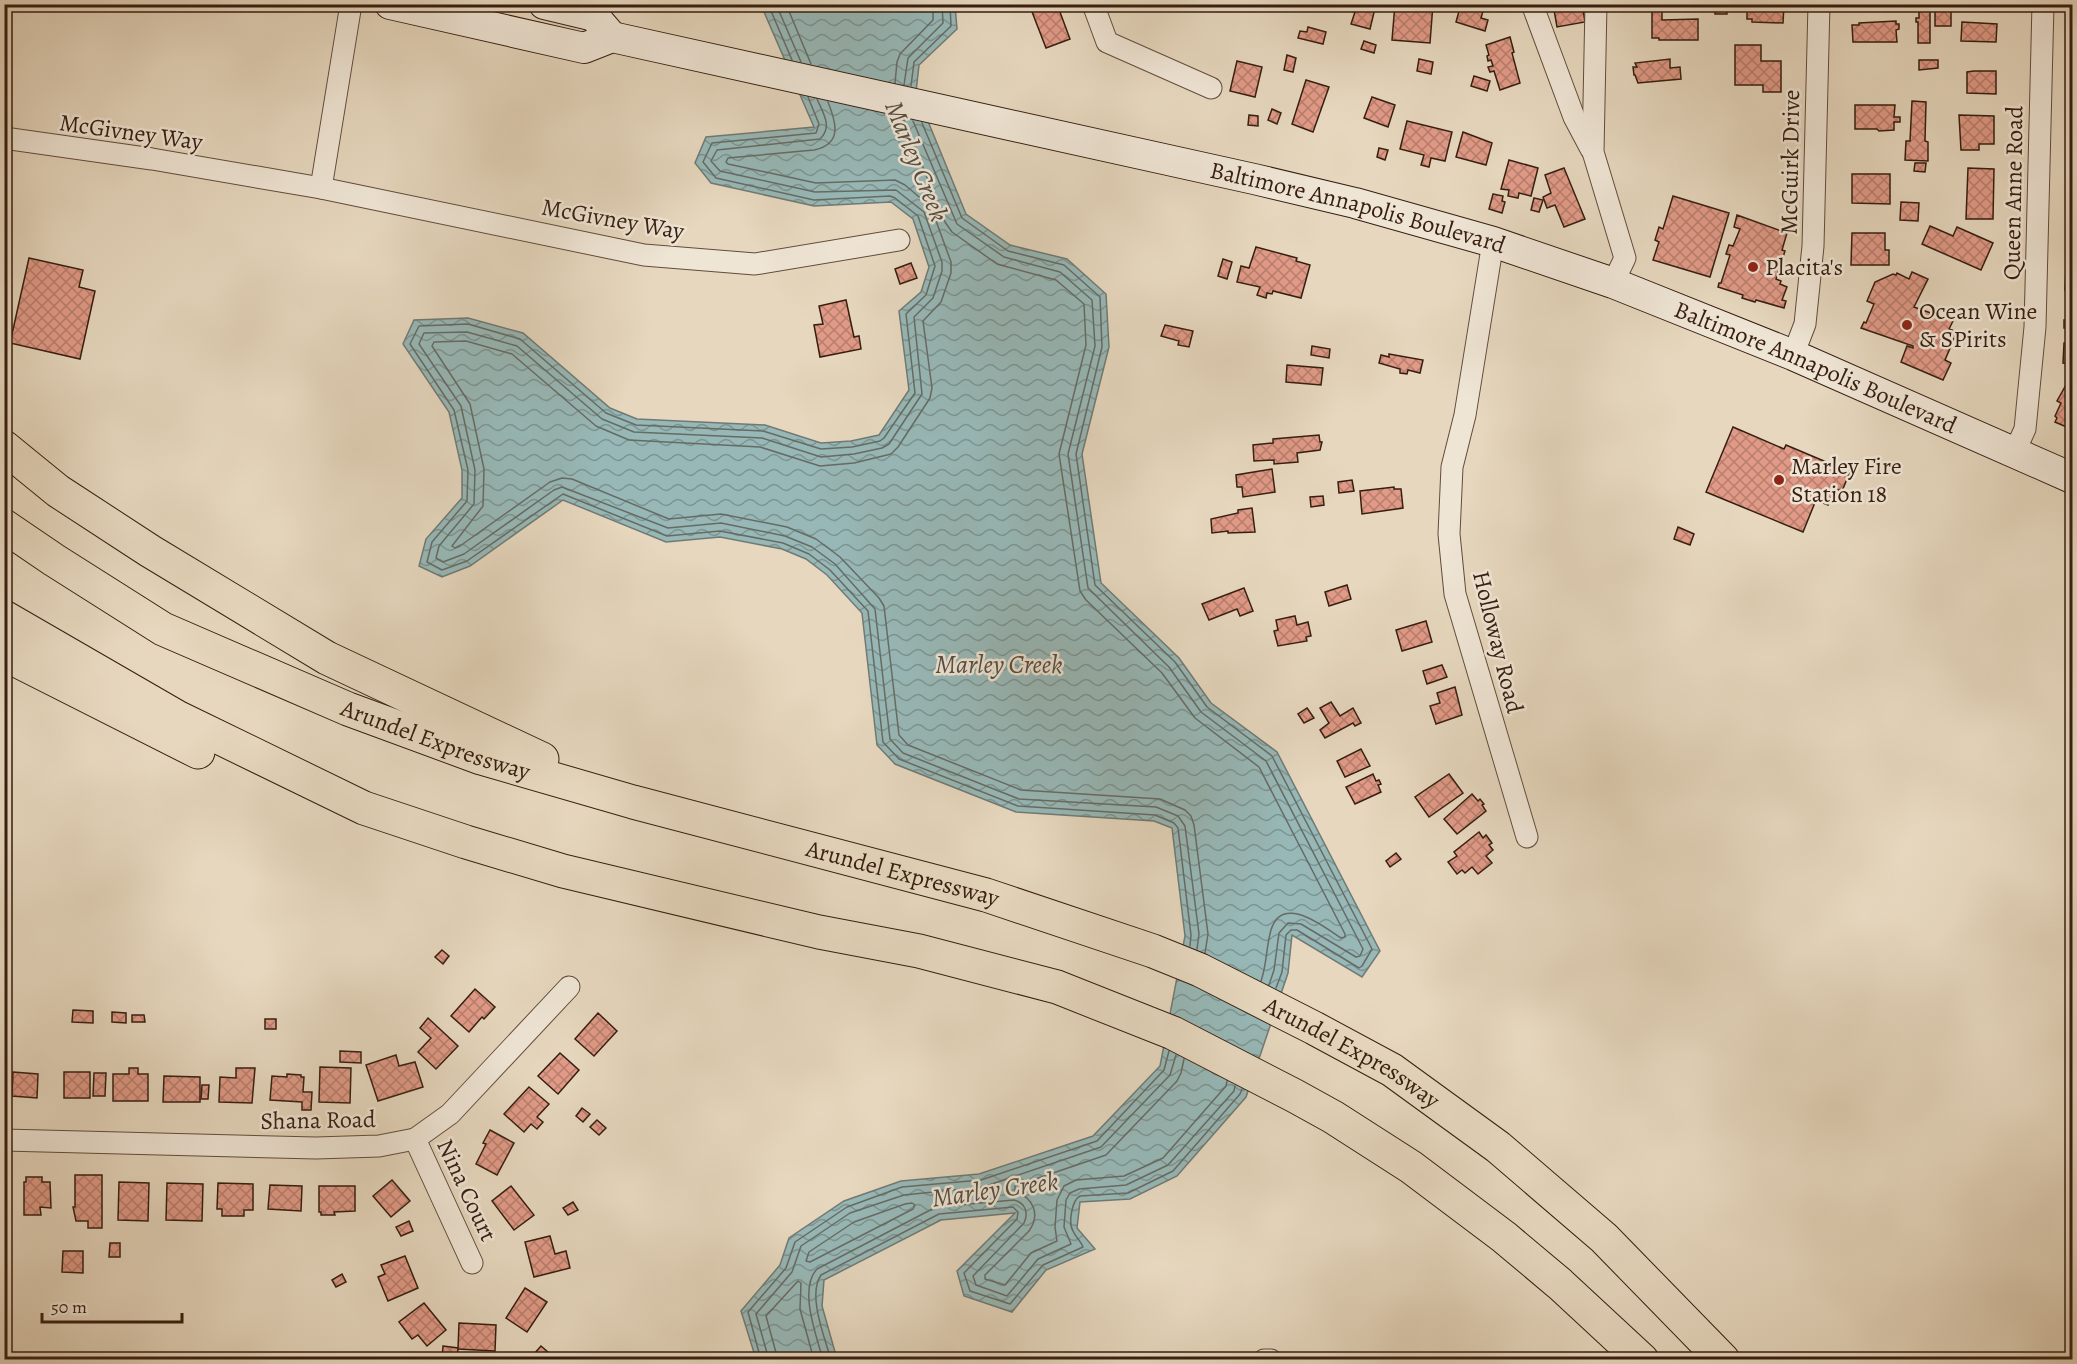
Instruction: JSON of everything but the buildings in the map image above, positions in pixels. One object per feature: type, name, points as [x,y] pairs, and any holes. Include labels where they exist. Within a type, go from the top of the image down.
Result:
[{"type":"highway","points":[[4,447],[58,491],[150,551],[327,658],[633,802]]},
{"type":"highway","name":"Arundel Expressway","points":[[4,526],[163,629],[348,709],[481,758],[633,802],[986,895],[1153,951],[1200,970],[1392,1070],[1498,1147],[1604,1238],[1723,1359]]},
{"type":"highway","points":[[4,617],[177,717],[364,808],[563,871],[819,932],[919,951],[1057,987],[1130,1015],[1221,1057],[1295,1096],[1371,1141],[1454,1198],[1560,1284],[1642,1359]]},
{"type":"highway","points":[[4,654],[269,787],[306,780]]},
{"type":"main road","points":[[390,4],[584,48],[612,37],[594,16],[544,4]]},
{"type":"main road","name":"Baltimore Annapolis Boulevard","points":[[612,37],[1355,203],[1493,242],[1613,283],[1793,355],[2073,478]]},
{"type":"street","points":[[321,188],[351,4]]},
{"type":"street","points":[[1093,4],[1107,42],[1211,88]]},
{"type":"street","points":[[1532,4],[1574,117],[1593,152],[1625,258],[1613,283]]},
{"type":"street","points":[[1593,152],[1596,4]]},
{"type":"street","name":"McGuirk Drive","points":[[1793,355],[1805,324],[1813,246],[1819,4]]},
{"type":"street","name":"Queen Anne Road","points":[[2014,453],[2025,429],[2035,327],[2043,4]]},
{"type":"street","name":"McGivney Way","points":[[4,138],[152,159],[321,188],[655,256],[755,264],[899,240]]},
{"type":"street","name":"Holloway Road","points":[[1493,242],[1465,415],[1452,467],[1449,534],[1455,594],[1527,837]]},
{"type":"street","name":"Shana Road","points":[[4,1140],[316,1148],[379,1146],[415,1139],[450,1114],[569,987]]},
{"type":"street","name":"Nina Court","points":[[415,1139],[472,1263]]},
{"type":"street","points":[[1264,1359],[1271,1359]]},
{"type":"water","name":"Marley Creek","points":[[761,5],[955,5],[957,29],[919,65],[916,92],[966,214],[1010,245],[1067,259],[1106,294],[1109,347],[1082,454],[1101,583],[1179,658],[1211,703],[1277,752],[1380,951],[1362,977],[1292,935],[1288,973],[1246,1097],[1177,1176],[1130,1199],[1080,1202],[1077,1228],[1095,1249],[1046,1270],[1012,1312],[964,1296],[957,1271],[1015,1213],[941,1220],[824,1280],[822,1306],[837,1359],[756,1359],[741,1311],[780,1265],[789,1238],[844,1201],[901,1181],[979,1174],[1093,1136],[1160,1066],[1185,936],[1172,828],[1154,821],[1016,812],[895,764],[877,745],[862,613],[827,575],[806,559],[782,549],[720,537],[666,542],[563,500],[470,566],[442,577],[419,566],[426,539],[462,498],[462,470],[449,412],[403,344],[414,320],[468,318],[523,333],[610,408],[637,419],[765,425],[821,443],[851,441],[879,435],[909,390],[899,311],[921,292],[929,267],[913,219],[891,202],[814,206],[711,183],[695,163],[706,137],[814,127]]},
{"type":"place","name":"Placita's","points":[[1753,267]]},
{"type":"place","name":"Ocean Wine & SPirits","points":[[1907,325]]},
{"type":"place","name":"Marley Fire Station 18","points":[[1779,480]]}]
